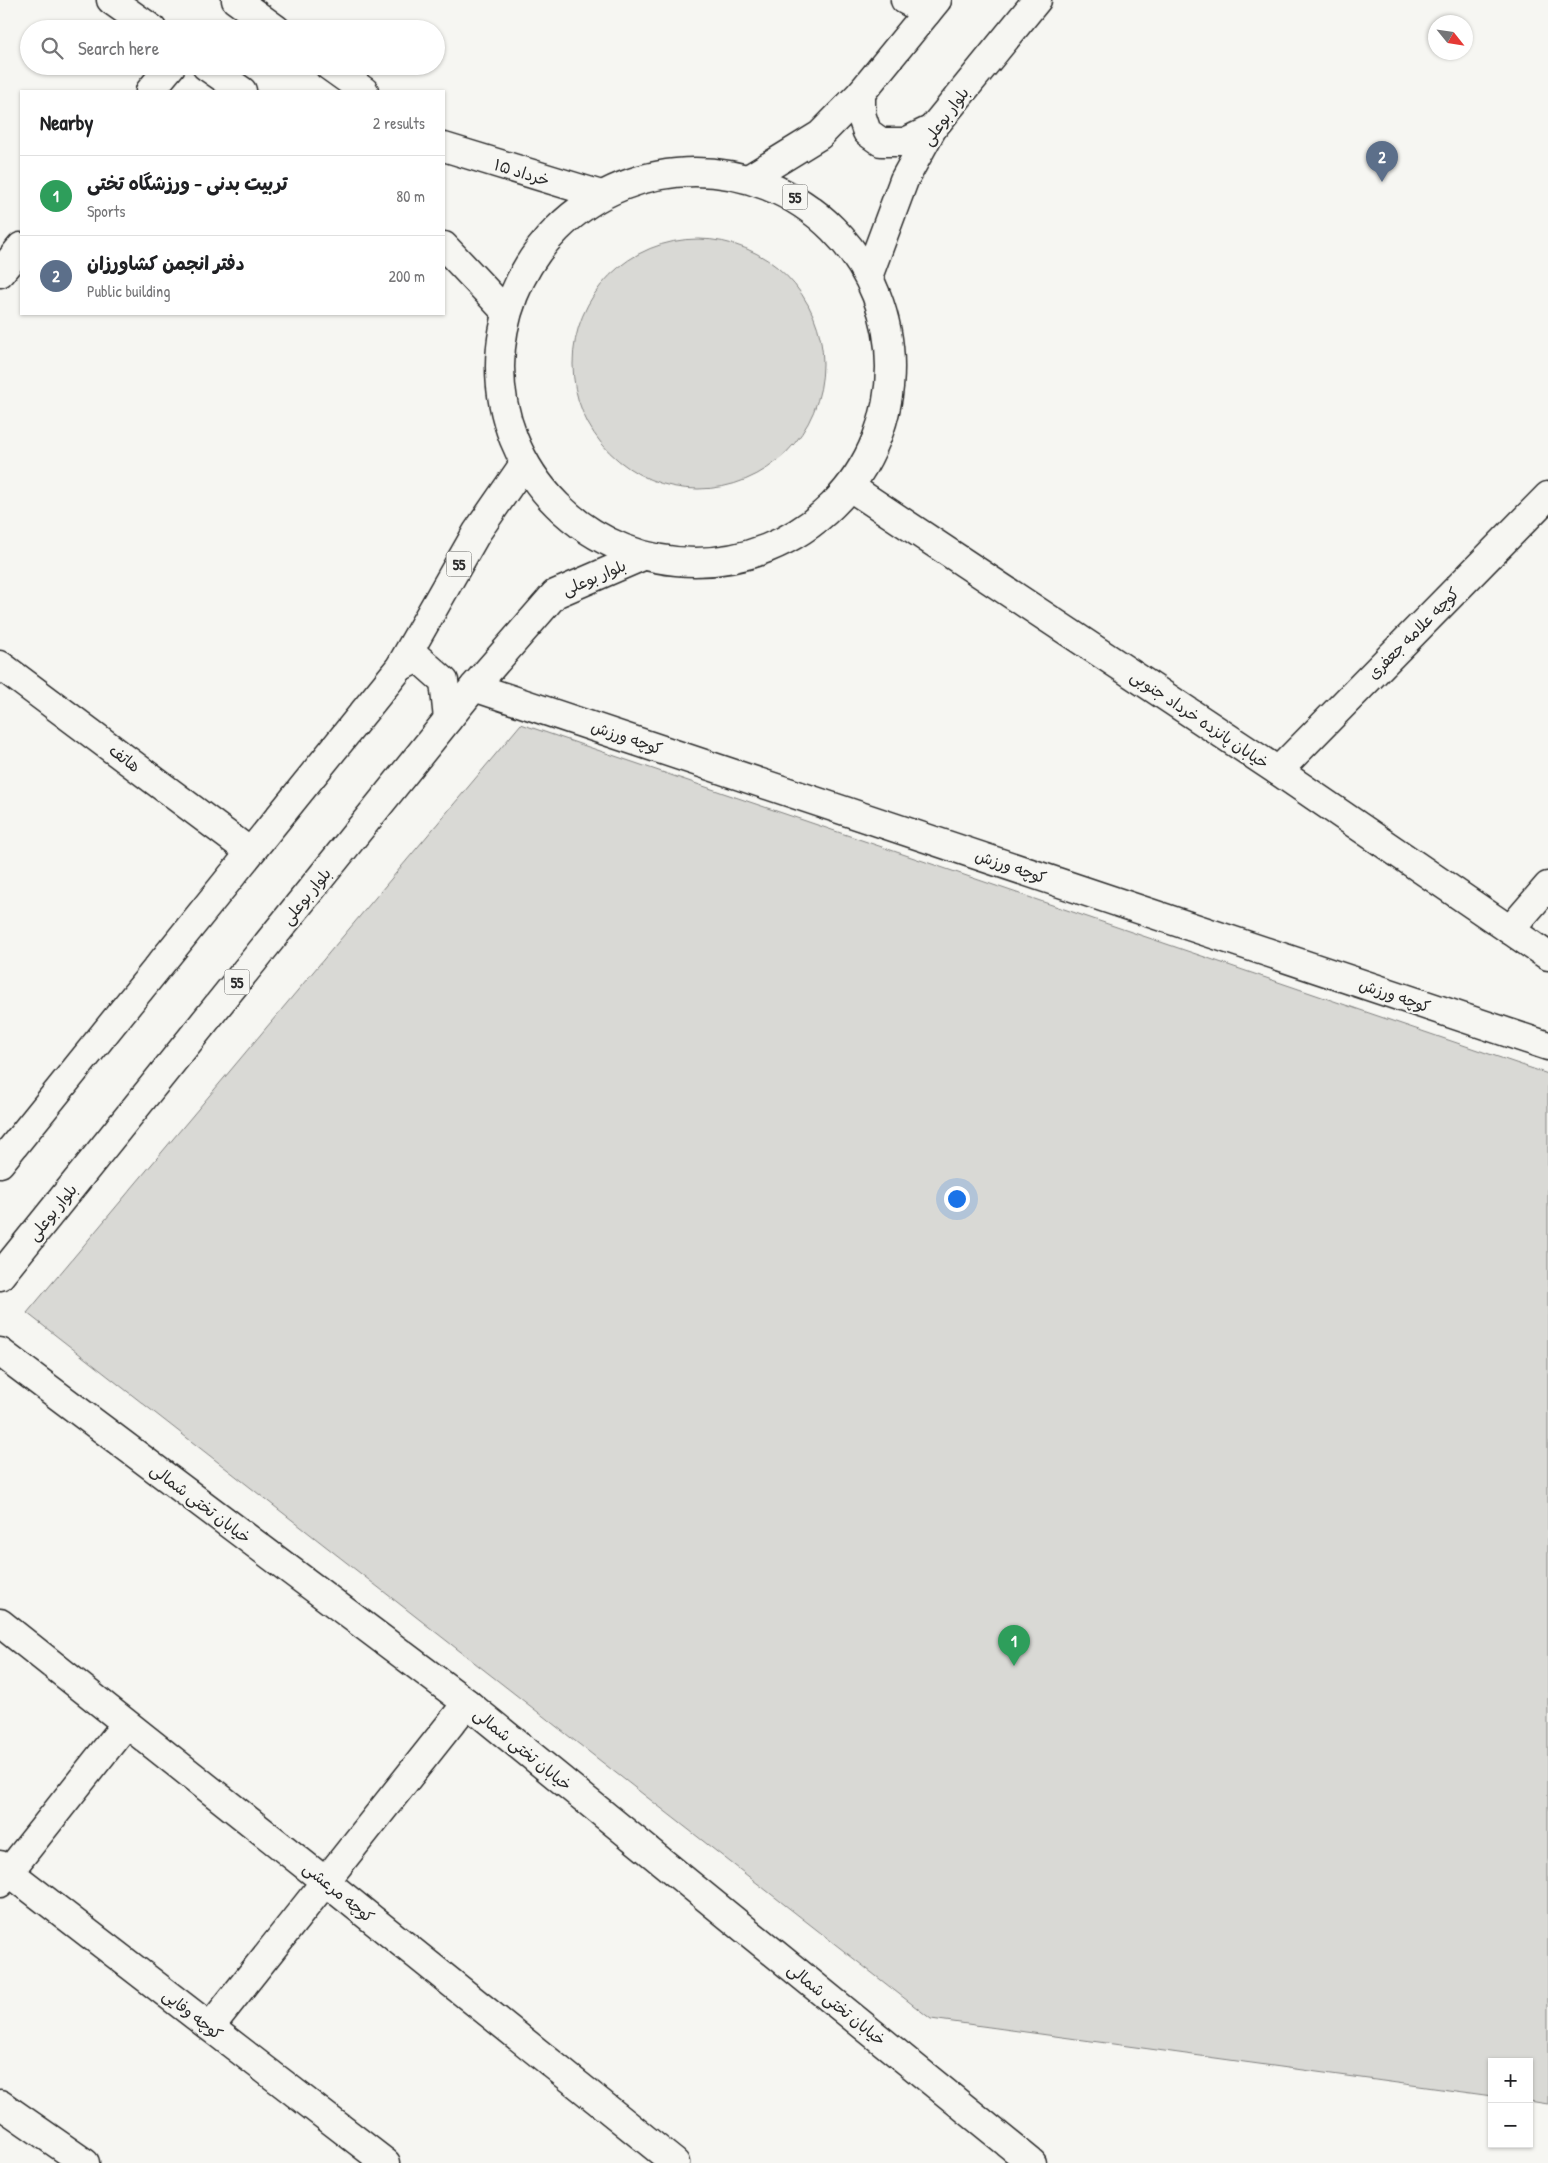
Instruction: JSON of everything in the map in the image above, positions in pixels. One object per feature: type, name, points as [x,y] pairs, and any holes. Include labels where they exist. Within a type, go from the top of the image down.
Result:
[{"type":"street","points":[[111,0],[139,20]]},
{"type":"street","points":[[236,0],[264,20]]},
{"type":"street","name":"بلوار بوعلی","points":[[869,274],[904,180],[932,130],[1037,0]]},
{"type":"street","name":"55","points":[[750,178],[820,134],[861,93],[923,4]]},
{"type":"street","points":[[151,90],[163,75]]},
{"type":"street","points":[[219,75],[241,90]]},
{"type":"street","points":[[342,75],[363,90]]},
{"type":"street","points":[[861,93],[861,114],[867,132],[881,142],[905,142],[932,130]]},
{"type":"street","name":"۱۵ خرداد","points":[[445,147],[601,195]]},
{"type":"street","name":"55","points":[[699,170],[750,178],[798,199],[838,232],[869,274],[888,327],[891,383],[878,438],[850,487],[808,527],[757,553],[700,564],[643,556],[596,537],[555,504],[524,464],[505,416],[501,381],[500,364],[507,313],[528,266],[560,226],[601,195],[648,176],[699,170]]},
{"type":"street","points":[[445,247],[507,313]]},
{"type":"street","points":[[0,273],[20,248]]},
{"type":"street","name":"55","points":[[0,1163],[400,667],[477,532],[524,464]]},
{"type":"street","name":"خیابان پانزده خرداد جنوبی","points":[[850,487],[1278,771],[1548,956]]},
{"type":"street","name":"کوچه علامه جعفری","points":[[1278,771],[1548,496]]},
{"type":"street","name":"بلوار بوعلی","points":[[0,1276],[448,718],[555,594],[643,556]]},
{"type":"street","points":[[400,667],[418,658],[444,681],[448,718]]},
{"type":"street","name":"هاتف","points":[[0,666],[250,852]]},
{"type":"street","name":"کوچه ورزش","points":[[474,687],[1548,1046]]},
{"type":"street","points":[[1510,930],[1548,886]]},
{"type":"street","name":"خیابان تختی شمالی","points":[[0,1352],[467,1703],[1032,2163]]},
{"type":"street","name":"کوچه مرعشی","points":[[0,1623],[675,2163]]},
{"type":"street","points":[[210,2028],[467,1703]]},
{"type":"street","points":[[3,1873],[126,1724]]},
{"type":"street","name":"کوچه وفایی","points":[[3,1873],[386,2163]]},
{"type":"street","points":[[0,2104],[85,2163]]},
{"type":"shaded area","points":[[686,239],[710,239],[734,244],[757,253],[787,275],[802,294],[814,316],[821,340],[823,364],[821,388],[814,412],[802,434],[787,453],[768,468],[746,480],[710,489],[686,489],[662,484],[639,475],[618,461],[601,444],[587,423],[578,400],[573,376],[573,352],[578,328],[587,305],[601,284],[618,267],[639,253],[662,244]]},
{"type":"shaded area","points":[[521,724],[1548,1074],[1548,2104],[1533,2102],[1533,2058],[1488,2058],[1488,2095],[931,2019],[27,1313]]},
{"type":"place","name":"دفتر انجمن کشاورزان","points":[[1382,182]]},
{"type":"place","name":"تربیت بدنی - ورزشگاه تختی","points":[[1014,1666]]}]
